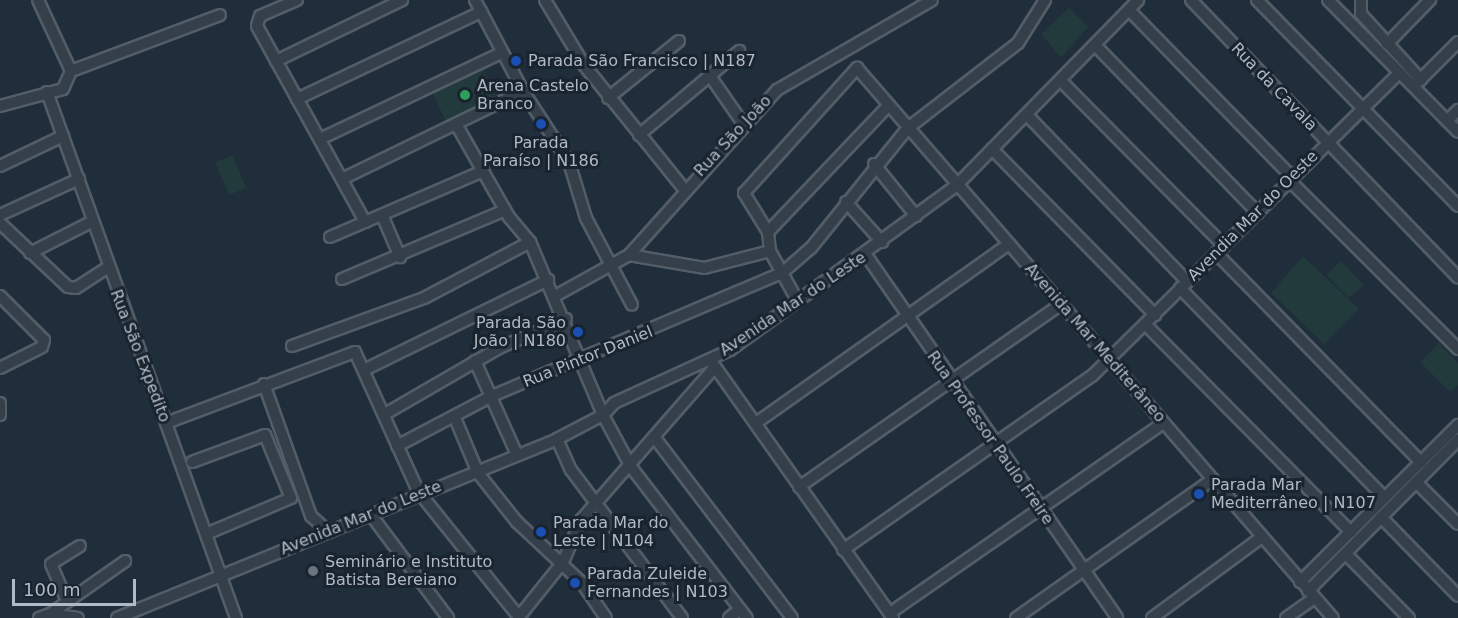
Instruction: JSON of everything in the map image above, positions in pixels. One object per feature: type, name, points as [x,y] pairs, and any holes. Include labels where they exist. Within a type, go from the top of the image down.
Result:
[{"type":"street","points":[[38,0],[71,71]]},
{"type":"street","points":[[297,0],[260,16],[257,26],[365,222]]},
{"type":"street","points":[[276,61],[402,0]]},
{"type":"street","points":[[475,0],[523,91],[569,162],[586,218],[632,305]]},
{"type":"street","points":[[545,0],[608,98],[684,189]]},
{"type":"street","name":"Rua São João","points":[[555,296],[610,262],[629,255],[742,122],[791,79],[859,46],[931,0]]},
{"type":"street","name":"Avenida Mar do Leste","points":[[117,618],[371,515],[418,492],[478,473],[557,439],[603,415],[614,403],[713,364],[797,300],[866,255],[957,184],[1061,81],[1138,0]]},
{"type":"street","name":"Rua da Cavala","points":[[1191,0],[1458,278]]},
{"type":"street","points":[[1257,0],[1458,206]]},
{"type":"street","points":[[1328,0],[1399,73],[1417,83]]},
{"type":"street","points":[[1361,0],[1361,14],[1458,132]]},
{"type":"street","points":[[1387,44],[1430,0]]},
{"type":"street","name":"Rua Pintor Daniel","points":[[397,447],[455,418],[492,396],[782,273],[811,248],[874,164],[908,128],[1018,43],[1043,1]]},
{"type":"street","points":[[1129,10],[1458,349]]},
{"type":"street","points":[[297,99],[481,12]]},
{"type":"street","points":[[0,106],[63,89],[71,71],[220,15]]},
{"type":"street","points":[[608,98],[679,41]]},
{"type":"street","points":[[1417,83],[1458,42]]},
{"type":"street","points":[[1095,45],[1258,213]]},
{"type":"street","points":[[639,135],[739,51]]},
{"type":"street","points":[[320,139],[501,53]]},
{"type":"street","name":"Avenida Mar Mediterâneo","points":[[768,231],[744,198],[744,191],[856,68],[1333,618]]},
{"type":"street","name":"Avendia Mar do Oeste","points":[[843,550],[995,446],[1110,361],[1184,284],[1399,73]]},
{"type":"street","points":[[710,76],[742,122]]},
{"type":"street","points":[[1061,81],[1420,462]]},
{"type":"street","points":[[342,179],[523,91]]},
{"type":"street","name":"Rua São Expedito","points":[[47,92],[79,179],[107,268],[236,618]]},
{"type":"street","points":[[797,300],[770,251],[768,231],[889,105]]},
{"type":"street","points":[[1447,121],[1458,111]]},
{"type":"street","points":[[1027,115],[1385,498]]},
{"type":"street","points":[[456,124],[505,210],[530,242],[566,319],[603,415],[631,467],[744,613],[729,618]]},
{"type":"street","points":[[0,166],[63,136]]},
{"type":"street","points":[[992,149],[1155,315]]},
{"type":"street","points":[[874,164],[916,216]]},
{"type":"street","points":[[330,237],[483,171]]},
{"type":"street","points":[[0,214],[79,179]]},
{"type":"street","points":[[846,202],[882,242]]},
{"type":"street","points":[[342,279],[400,257],[505,210]]},
{"type":"street","points":[[382,215],[400,257]]},
{"type":"street","points":[[30,253],[91,222]]},
{"type":"street","points":[[0,223],[30,253],[76,288],[107,268]]},
{"type":"street","points":[[292,346],[424,298],[530,242]]},
{"type":"street","points":[[756,423],[1009,244]]},
{"type":"street","points":[[629,255],[704,268],[770,251]]},
{"type":"street","name":"Rua Professor Paulo Freire","points":[[866,255],[1039,511],[1117,618]]},
{"type":"street","points":[[366,369],[548,280]]},
{"type":"street","points":[[0,296],[44,340],[42,347],[0,368]]},
{"type":"street","points":[[799,487],[1061,304]]},
{"type":"street","points":[[385,414],[475,361],[566,319]]},
{"type":"street","points":[[1145,324],[1351,532]]},
{"type":"street","points":[[166,423],[351,351],[366,369],[397,447],[418,492],[519,618],[563,562],[580,520],[656,438],[713,364],[891,616],[1163,423]]},
{"type":"street","points":[[475,361],[517,455]]},
{"type":"street","points":[[264,384],[311,516],[329,532]]},
{"type":"street","points":[[455,418],[478,473],[517,522],[563,562],[606,618]]},
{"type":"street","points":[[1300,582],[1458,425]]},
{"type":"street","points":[[192,462],[265,435],[291,498],[206,534]]},
{"type":"street","points":[[656,438],[792,618]]},
{"type":"street","points":[[557,439],[596,504],[682,618]]},
{"type":"street","points":[[1286,618],[1381,517],[1458,440]]},
{"type":"street","points":[[1016,618],[1213,478]]},
{"type":"street","points":[[1416,482],[1458,524]]},
{"type":"street","points":[[371,515],[448,618]]},
{"type":"street","points":[[1381,517],[1458,596]]},
{"type":"street","points":[[1152,618],[1263,537]]},
{"type":"street","points":[[68,601],[51,564],[80,546]]},
{"type":"street","points":[[1346,554],[1410,618]]},
{"type":"street","points":[[45,616],[125,561]]},
{"type":"street","points":[[45,616],[78,618]]},
{"type":"green space","points":[[1069,8],[1088,27],[1061,58],[1041,34]]},
{"type":"green space","name":"Arena Castelo Branco","points":[[482,67],[497,98],[447,123],[432,93]]},
{"type":"green space","points":[[233,155],[246,188],[229,195],[215,162]]},
{"type":"green space","points":[[1303,256],[1359,309],[1324,344],[1271,293]]},
{"type":"green space","points":[[1341,261],[1364,285],[1349,298],[1326,275]]},
{"type":"green space","points":[[1439,343],[1458,363],[1458,385],[1450,392],[1420,362]]},
{"type":"place","name":"Parada São Francisco | N187","points":[[516,61]]},
{"type":"place","name":"Arena Castelo Branco","points":[[465,95]]},
{"type":"place","name":"Parada Paraíso | N186","points":[[541,124]]},
{"type":"place","name":"Parada São João | N180","points":[[578,332]]},
{"type":"place","name":"Parada Mar Mediterrâneo | N107","points":[[1199,494]]},
{"type":"place","name":"Parada Mar do Leste | N104","points":[[541,532]]},
{"type":"place","name":"Seminário e Instituto Batista Bereiano","points":[[313,571]]},
{"type":"place","name":"Parada Zuleide Fernandes | N103","points":[[575,583]]}]
